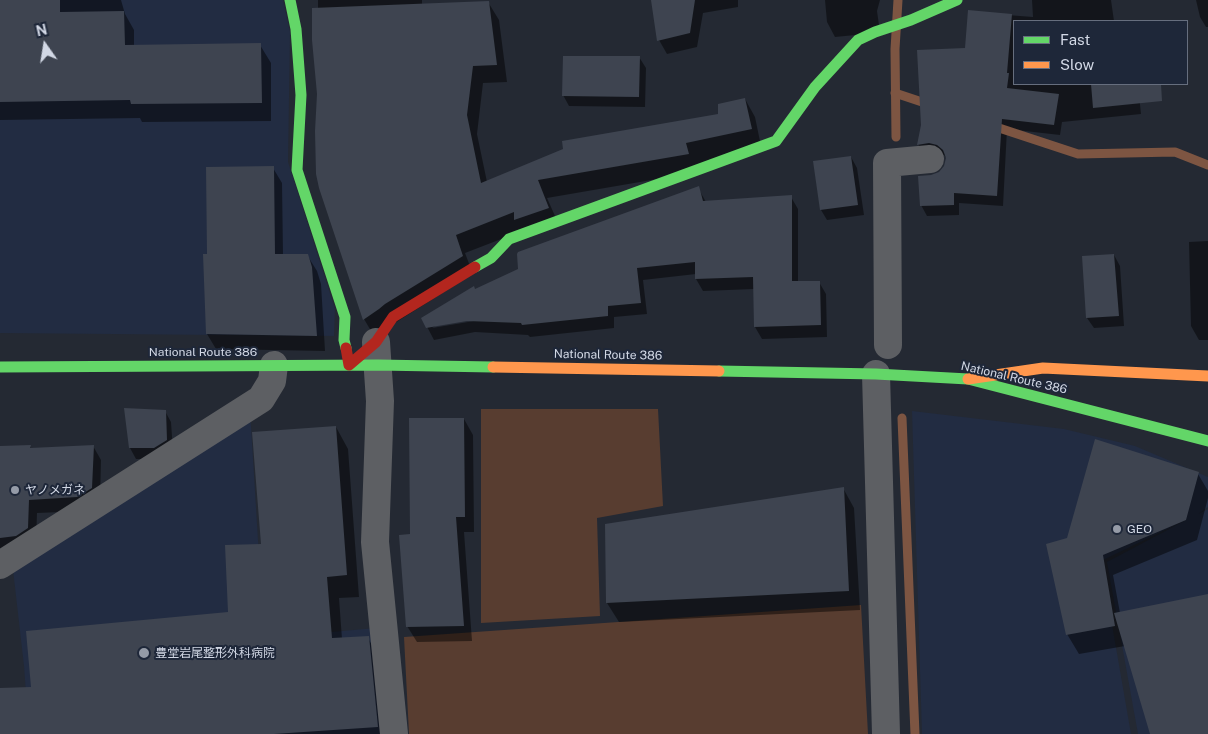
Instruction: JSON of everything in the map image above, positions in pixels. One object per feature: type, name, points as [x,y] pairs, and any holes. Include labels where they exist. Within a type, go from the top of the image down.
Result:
[{"type":"main road","points":[[290,0],[296,29],[301,95],[297,170],[345,317],[344,340],[349,365],[377,353],[393,317],[491,258],[509,239],[776,141],[815,86],[858,40],[957,0]]},
{"type":"main road","name":"National Route 386","points":[[0,368],[349,365],[377,353],[968,379],[1208,440]]},
{"type":"main road","points":[[968,379],[1043,368],[1208,376]]},
{"type":"street","points":[[888,345],[886,163],[930,159]]},
{"type":"street","points":[[377,353],[380,401],[375,542],[394,734]]},
{"type":"street","points":[[0,565],[261,399],[272,381],[274,365]]},
{"type":"street","points":[[876,374],[886,734]]},
{"type":"shaded area","points":[[0,0],[283,0],[290,32],[288,162],[335,309],[334,336],[0,333]]},
{"type":"shaded area","points":[[481,409],[658,409],[663,506],[597,518],[600,616],[481,623]]},
{"type":"shaded area","points":[[250,410],[264,638],[376,628],[391,734],[29,734],[24,666],[12,561]]},
{"type":"shaded area","points":[[912,411],[1064,429],[1135,446],[1208,477],[1208,507],[1198,514],[1208,509],[1208,734],[1138,734],[1107,562],[1188,519],[1101,561],[1131,734],[922,734]]},
{"type":"shaded area","points":[[861,605],[868,734],[409,734],[404,637]]},
{"type":"building","points":[[0,0],[60,0],[60,12],[124,11],[125,45],[261,43],[262,103],[131,104],[130,100],[0,102]]},
{"type":"building","points":[[651,0],[695,0],[690,33],[657,41]]},
{"type":"building","points":[[489,1],[497,65],[473,66],[467,115],[481,183],[563,149],[562,141],[718,114],[718,104],[745,98],[752,129],[686,143],[689,154],[538,180],[549,208],[514,220],[514,212],[456,235],[463,256],[385,304],[363,320],[316,174],[315,131],[317,94],[312,40],[312,8]]},
{"type":"building","points":[[968,10],[1012,14],[1007,88],[1059,94],[1054,125],[1002,119],[997,196],[954,193],[954,205],[920,206],[918,176],[939,172],[944,166],[946,158],[943,150],[937,145],[929,143],[917,145],[921,125],[917,50],[965,48]]},
{"type":"building","points":[[563,56],[640,56],[639,97],[562,96]]},
{"type":"building","points":[[1091,85],[1161,85],[1162,101],[1093,108]]},
{"type":"building","points":[[851,156],[858,205],[820,210],[813,161]]},
{"type":"building","points":[[274,166],[275,254],[308,254],[312,267],[317,336],[206,334],[203,254],[207,254],[206,167]]},
{"type":"building","points":[[699,186],[703,201],[792,195],[792,281],[820,281],[821,325],[754,327],[753,277],[695,279],[695,262],[637,268],[641,303],[608,306],[608,316],[522,325],[521,323],[467,321],[426,328],[421,318],[474,286],[475,289],[518,269],[518,252]]},
{"type":"building","points":[[1114,254],[1119,316],[1086,318],[1082,256]]},
{"type":"building","points":[[124,408],[166,410],[167,440],[154,448],[129,448]]},
{"type":"building","points":[[409,418],[464,418],[465,517],[456,517],[464,626],[406,627],[399,535],[410,534]]},
{"type":"building","points":[[336,426],[347,575],[327,577],[332,638],[369,636],[378,727],[274,734],[0,734],[0,688],[31,687],[26,631],[228,612],[225,545],[261,544],[252,432]]},
{"type":"building","name":"GEO","points":[[1095,439],[1199,472],[1186,520],[1103,555],[1115,626],[1066,635],[1046,544],[1067,538]]},
{"type":"building","points":[[31,445],[30,448],[94,445],[92,488],[77,497],[29,500],[28,528],[16,536],[0,538],[0,446]]},
{"type":"building","points":[[844,487],[849,591],[606,603],[605,524]]},
{"type":"building","points":[[1208,594],[1208,734],[1150,734],[1114,613]]},
{"type":"waterway","points":[[896,137],[895,49],[898,0]]},
{"type":"waterway","points":[[895,93],[931,105]]},
{"type":"waterway","points":[[990,125],[1078,154],[1175,152],[1208,165]]},
{"type":"waterway","points":[[902,418],[915,734]]},
{"type":"traffic: fast","points":[[290,0],[296,29],[301,95],[297,170],[345,317],[344,340],[346,348]]},
{"type":"traffic: fast","points":[[475,267],[491,258],[509,239],[776,141],[815,87],[858,40],[957,0]]},
{"type":"traffic: fast","points":[[0,367],[378,365],[493,367]]},
{"type":"traffic: fast","points":[[719,371],[876,374],[968,379],[1208,441]]},
{"type":"traffic: slow","points":[[493,367],[719,371]]},
{"type":"traffic: slow","points":[[968,379],[1043,368],[1208,376]]},
{"type":"traffic: jam","points":[[346,348],[349,365],[376,342],[393,317],[475,267]]},
{"type":"place","name":"ヤノメガネ","points":[[15,490]]},
{"type":"place","name":"GEO","points":[[1117,529]]},
{"type":"place","name":"豊堂岩尾整形外科病院","points":[[144,653]]}]
